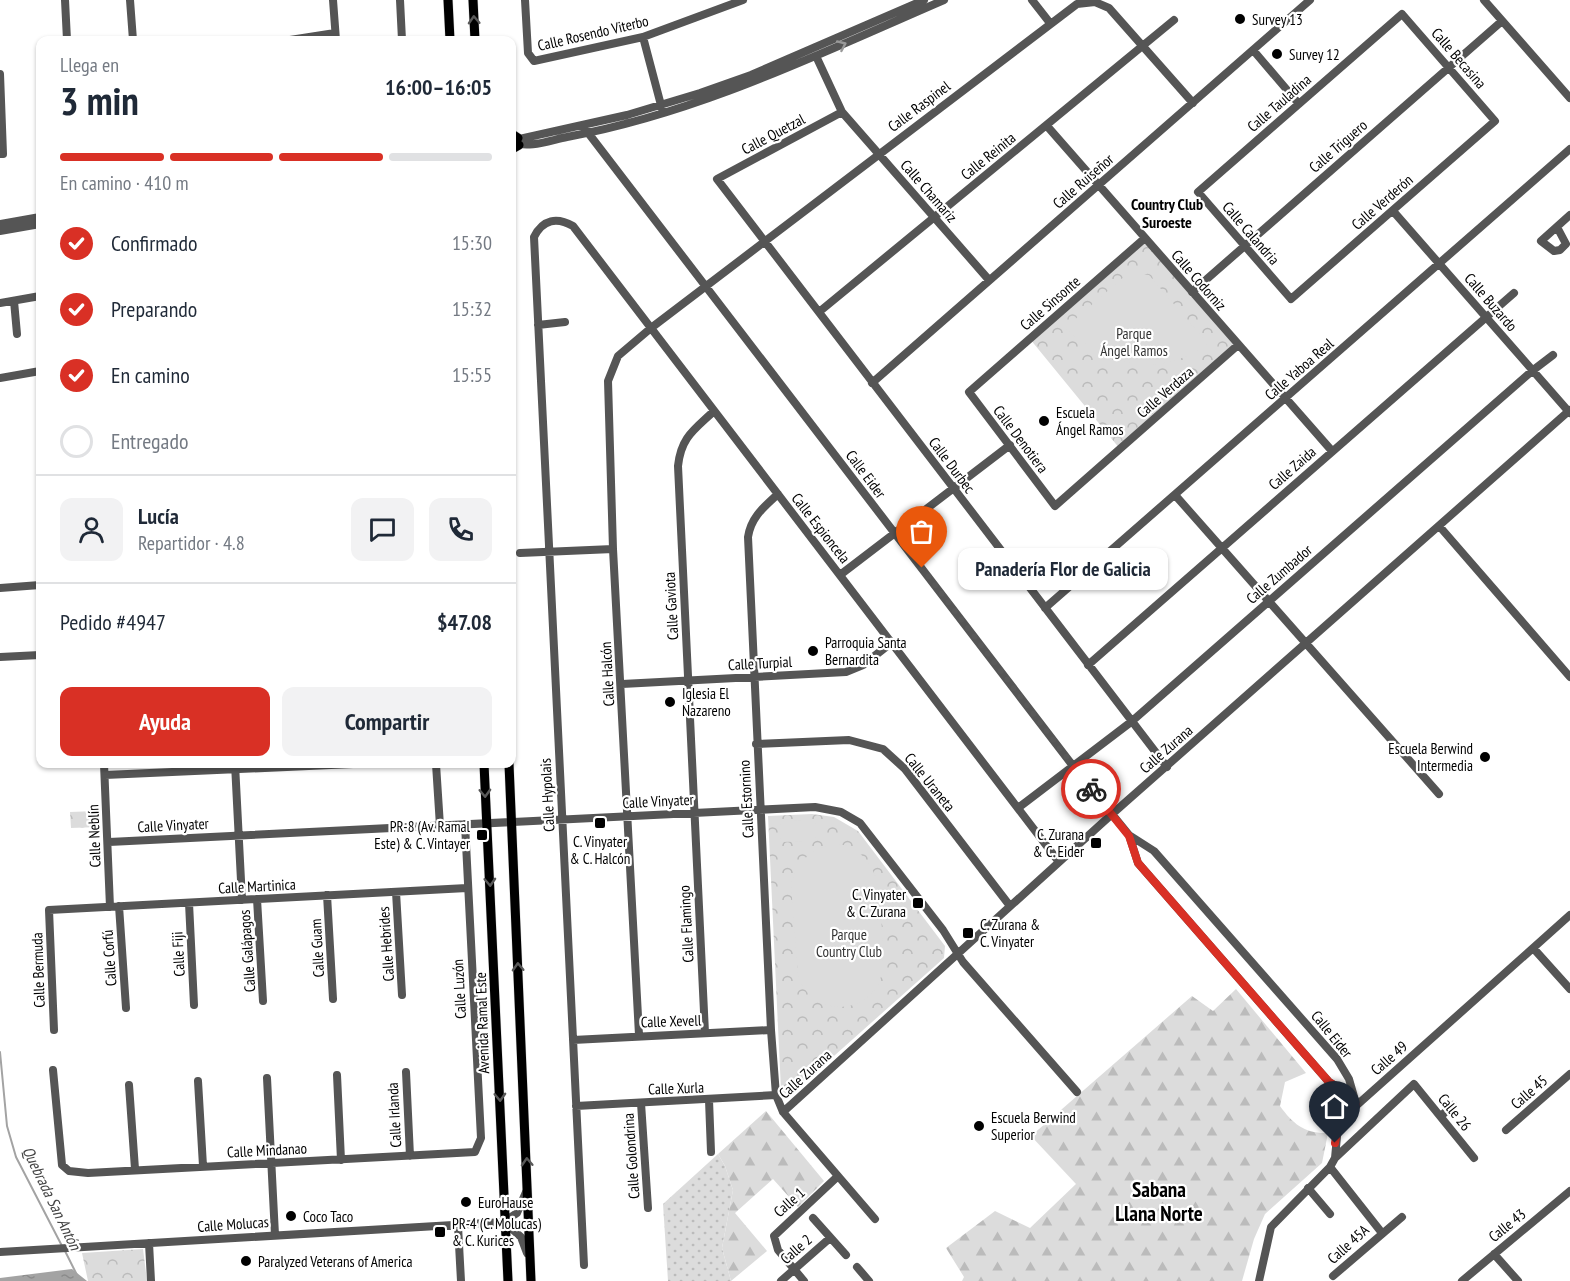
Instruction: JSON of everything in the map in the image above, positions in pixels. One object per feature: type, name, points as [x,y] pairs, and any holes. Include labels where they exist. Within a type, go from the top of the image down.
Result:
[{"type":"main road","points":[[448,0],[450,36]]},
{"type":"main road","points":[[473,0],[475,36]]},
{"type":"main road","name":"Avenida Ramal Este","points":[[484,768],[508,1281]]},
{"type":"main road","points":[[509,768],[530,1277]]},
{"type":"street","points":[[65,0],[67,36]]},
{"type":"street","points":[[130,0],[133,36]]},
{"type":"street","points":[[333,0],[336,36]]},
{"type":"street","points":[[400,0],[402,36]]},
{"type":"street","name":"Calle Rosendo Viterbo","points":[[525,0],[528,53],[534,61],[643,37],[743,0]]},
{"type":"street","points":[[516,142],[662,110],[751,75],[919,3],[944,0]]},
{"type":"street","points":[[1032,0],[1050,23]]},
{"type":"street","name":"Calle Ruiseñor","points":[[872,383],[1310,0]]},
{"type":"street","points":[[1484,0],[1570,98]]},
{"type":"street","name":"Calle Raspinel","points":[[651,328],[1077,4],[1095,2],[1109,8],[1193,103]]},
{"type":"street","points":[[516,142],[589,134],[740,87],[816,56],[919,3]]},
{"type":"street","name":"Calle Becasina","points":[[1402,14],[1495,121]]},
{"type":"street","name":"Calle Tauladina","points":[[1201,189],[1402,14]]},
{"type":"street","name":"Calle Reinita","points":[[819,312],[1174,20]]},
{"type":"street","name":"Calle Triguero","points":[[1192,292],[1502,21]]},
{"type":"street","points":[[643,37],[662,110]]},
{"type":"street","points":[[1253,50],[1299,104]]},
{"type":"street","name":"Calle Chamariz","points":[[816,56],[842,112],[989,280]]},
{"type":"street","points":[[0,75],[2,154]]},
{"type":"street","name":"Calle Quetzal","points":[[717,179],[842,112]]},
{"type":"street","name":"Calle Verderón","points":[[1287,294],[1291,299],[1495,121]]},
{"type":"street","name":"Calle Eider","points":[[585,125],[589,134],[1111,815],[1129,836],[1154,851],[1337,1059],[1349,1079],[1356,1105]]},
{"type":"street","name":"Calle Codorniz","points":[[1047,126],[1332,451]]},
{"type":"street","name":"Calle Yaboa Real","points":[[1045,608],[1570,149]]},
{"type":"street","name":"Calle Durbec","points":[[717,179],[1167,767]]},
{"type":"street","name":"Calle Calandria","points":[[1201,189],[1198,192],[1287,294]]},
{"type":"street","name":"Calle Buzardo","points":[[1393,211],[1570,412]]},
{"type":"street","points":[[1557,227],[1570,214]]},
{"type":"street","points":[[0,224],[36,218]]},
{"type":"street","name":"Calle Hypolais","points":[[555,220],[544,223],[534,237],[584,1265]]},
{"type":"street","name":"Calle Espioncela","points":[[555,220],[573,226],[1059,862]]},
{"type":"street","points":[[0,231],[36,225]]},
{"type":"street","name":"Calle Sinsonte","points":[[974,388],[1145,238]]},
{"type":"street","name":"Calle Zaida","points":[[1088,665],[1514,292]]},
{"type":"street","points":[[0,303],[36,297]]},
{"type":"street","points":[[14,301],[17,334]]},
{"type":"street","points":[[538,325],[565,322]]},
{"type":"street","name":"Calle Halcón","points":[[639,1035],[613,549],[608,381],[618,356],[651,328]]},
{"type":"street","name":"Calle Verdaza","points":[[1055,506],[1238,345]]},
{"type":"street","name":"Calle Zumbador","points":[[1018,808],[1131,722],[1532,370],[1553,355]]},
{"type":"street","points":[[0,378],[36,372]]},
{"type":"street","name":"Calle Denotiera","points":[[974,388],[969,392],[1055,506]]},
{"type":"street","name":"Calle Gaviota","points":[[694,813],[678,466],[680,449],[687,437],[714,411]]},
{"type":"street","name":"Calle Zurana","points":[[783,1112],[1111,815],[1570,412]]},
{"type":"street","points":[[840,574],[1010,445]]},
{"type":"street","name":"Calle Estornino","points":[[778,494],[758,512],[749,527],[748,537],[756,744],[776,1095],[783,1112],[875,1219]]},
{"type":"street","points":[[1175,495],[1438,794]]},
{"type":"street","points":[[1440,527],[1570,677]]},
{"type":"street","points":[[520,553],[613,549]]},
{"type":"street","points":[[0,588],[36,585]]},
{"type":"street","name":"Calle Turpial","points":[[622,684],[846,672],[863,665],[891,644]]},
{"type":"street","points":[[0,657],[36,655]]},
{"type":"street","name":"Calle Uraneta","points":[[756,744],[849,740],[883,749],[905,769],[1010,906]]},
{"type":"street","name":"Calle Neblín","points":[[104,768],[114,906]]},
{"type":"street","points":[[105,775],[171,768]]},
{"type":"street","points":[[235,768],[242,900]]},
{"type":"street","points":[[436,768],[440,826]]},
{"type":"street","name":"Calle Vinyater","points":[[109,842],[815,807],[841,812],[860,823],[959,952],[963,962],[1077,1092]]},
{"type":"street","name":"Calle Flamingo","points":[[694,813],[705,1033]]},
{"type":"street","name":"Calle Luzón","points":[[465,824],[481,1138],[475,1152]]},
{"type":"street","name":"Calle Eider","points":[[1129,836],[1138,863],[1329,1082],[1344,1091],[1356,1105]]},
{"type":"street","name":"Calle Martinica","points":[[49,910],[467,888]]},
{"type":"street","name":"Calle Hebrides","points":[[396,892],[402,995]]},
{"type":"street","name":"Calle Guam","points":[[327,896],[333,999]]},
{"type":"street","name":"Calle Galápagos","points":[[257,899],[264,1001]]},
{"type":"street","name":"Calle Fiji","points":[[189,903],[194,1005]]},
{"type":"street","name":"Calle Corfú","points":[[114,906],[126,1008]]},
{"type":"street","name":"Calle Bermuda","points":[[49,910],[54,1030]]},
{"type":"street","name":"Calle 49","points":[[1259,1281],[1271,1227],[1330,1167],[1335,1158],[1338,1126],[1356,1105],[1570,915]]},
{"type":"street","points":[[1534,949],[1570,989]]},
{"type":"street","name":"Calle Xevell","points":[[573,1040],[771,1030]]},
{"type":"street","name":"Calle Mindanao","points":[[53,1070],[62,1165],[69,1171],[88,1173],[475,1152]]},
{"type":"street","name":"Calle Irlanda","points":[[406,1072],[410,1156]]},
{"type":"street","name":"Calle 45","points":[[1506,1130],[1570,1074]]},
{"type":"street","points":[[337,1075],[340,1160]]},
{"type":"street","points":[[267,1078],[275,1235]]},
{"type":"street","points":[[198,1081],[203,1166]]},
{"type":"street","name":"Calle 26","points":[[1335,1158],[1414,1084],[1474,1158]]},
{"type":"street","points":[[129,1085],[135,1169]]},
{"type":"street","name":"Calle Xurla","points":[[576,1106],[776,1095]]},
{"type":"street","points":[[709,1100],[711,1152]]},
{"type":"street","name":"Calle Golondrina","points":[[641,1103],[648,1208]]},
{"type":"street","points":[[1441,1116],[1453,1105]]},
{"type":"street","name":"Calle 45A","points":[[1330,1167],[1382,1233]]},
{"type":"street","name":"Calle 1","points":[[804,1281],[778,1250],[774,1236],[837,1177]]},
{"type":"street","points":[[528,1184],[517,1213],[504,1222],[521,1237],[526,1248],[530,1277]]},
{"type":"street","points":[[1308,1188],[1330,1214]]},
{"type":"street","name":"Calle 43","points":[[1462,1281],[1570,1191]]},
{"type":"street","name":"Calle 45A","points":[[1333,1276],[1402,1217]]},
{"type":"street","name":"Calle 2","points":[[813,1218],[846,1256]]},
{"type":"street","name":"Calle Molucas","points":[[0,1252],[504,1222]]},
{"type":"street","points":[[458,1226],[461,1281]]},
{"type":"street","points":[[1528,1226],[1535,1234]]},
{"type":"street","name":"Calle 2","points":[[781,1281],[830,1238]]},
{"type":"street","points":[[149,1243],[151,1281]]},
{"type":"street","points":[[1494,1254],[1518,1281]]},
{"type":"street","points":[[857,1267],[869,1281]]},
{"type":"green space","name":"Parque Ángel Ramos","points":[[1145,238],[1238,345],[1120,449],[1030,339]]},
{"type":"green space","points":[[1133,273],[1149,275],[1208,344],[1189,355],[1170,362],[1134,363],[1116,359],[1098,351],[1065,328],[1126,275]]},
{"type":"green space","points":[[97,811],[98,827],[71,828],[70,812]]},
{"type":"green space","name":"Parque Country Club","points":[[812,814],[834,817],[858,831],[945,946],[944,958],[789,1096],[781,1090],[768,816]]},
{"type":"green space","points":[[815,820],[816,841],[781,842],[780,821]]},
{"type":"green space","points":[[838,844],[845,845],[861,855],[876,878],[880,899],[882,963],[879,983],[871,994],[860,1002],[836,1007],[813,998],[804,988],[798,975],[791,885],[797,869],[807,856],[821,848]]},
{"type":"green space","points":[[1236,989],[1306,1073],[1285,1082],[1280,1106],[1300,1127],[1313,1132],[1328,1133],[1322,1163],[1265,1214],[1254,1239],[1242,1281],[962,1281],[964,1277],[946,1248],[995,1211],[1030,1228],[1076,1184],[1031,1136],[1192,996],[1213,1011]]},
{"type":"green space","points":[[766,1111],[824,1181],[798,1207],[773,1179],[735,1213],[767,1251],[731,1281],[722,1248],[733,1190],[725,1166],[718,1154]]},
{"type":"green space","points":[[718,1154],[725,1166],[733,1190],[722,1248],[731,1281],[668,1281],[663,1204]]},
{"type":"green space","points":[[143,1249],[147,1281],[88,1281],[82,1253]]},
{"type":"water","points":[[72,1269],[87,1281],[0,1281],[0,1278]]},
{"type":"waterway","name":"Quebrada San Antón","points":[[0,1052],[7,1126],[16,1157],[62,1246]]},
{"type":"waterway","name":"Quebrada San Antón","points":[[65,1251],[80,1281]]},
{"type":"way so far","points":[[922,568],[1091,789]]},
{"type":"place","name":"Survey 13","points":[[1240,19]]},
{"type":"place","name":"Survey 12","points":[[1277,54]]},
{"type":"place","name":"Escuela Ángel Ramos","points":[[1044,421]]},
{"type":"place","name":"Panadería Flor de Galicia","points":[[922,568]]},
{"type":"place","name":"Parroquia Santa Bernardita","points":[[813,651]]},
{"type":"place","name":"Iglesia El Nazareno","points":[[670,702]]},
{"type":"place","name":"Escuela Berwind Intermedia","points":[[1485,757]]},
{"type":"place","name":"C. Vinyater & C. Halcón","points":[[600,823]]},
{"type":"place","name":"PR-8 (Av. Ramal Este) & C. Vintayer","points":[[482,835]]},
{"type":"place","name":"C. Zurana & C. Eider","points":[[1096,843]]},
{"type":"place","name":"C. Vinyater & C. Zurana","points":[[918,903]]},
{"type":"place","name":"C. Zurana & C. Vinyater","points":[[968,933]]},
{"type":"place","name":"Escuela Berwind Superior","points":[[979,1126]]},
{"type":"place","name":"EuroHause","points":[[466,1202]]},
{"type":"place","name":"Coco Taco","points":[[291,1216]]},
{"type":"place","name":"PR-4 (C. Molucas) & C. Kurices","points":[[440,1232]]},
{"type":"place","name":"Paralyzed Veterans of America","points":[[246,1261]]},
{"type":"district","name":"Country Club Suroeste","points":[[1167,213]]},
{"type":"district","name":"Sabana Llana Norte","points":[[1159,1201]]},
{"type":"route","points":[[1091,789],[1129,836],[1138,863],[1329,1082],[1344,1091],[1356,1105],[1338,1126],[1335,1143]]}]
